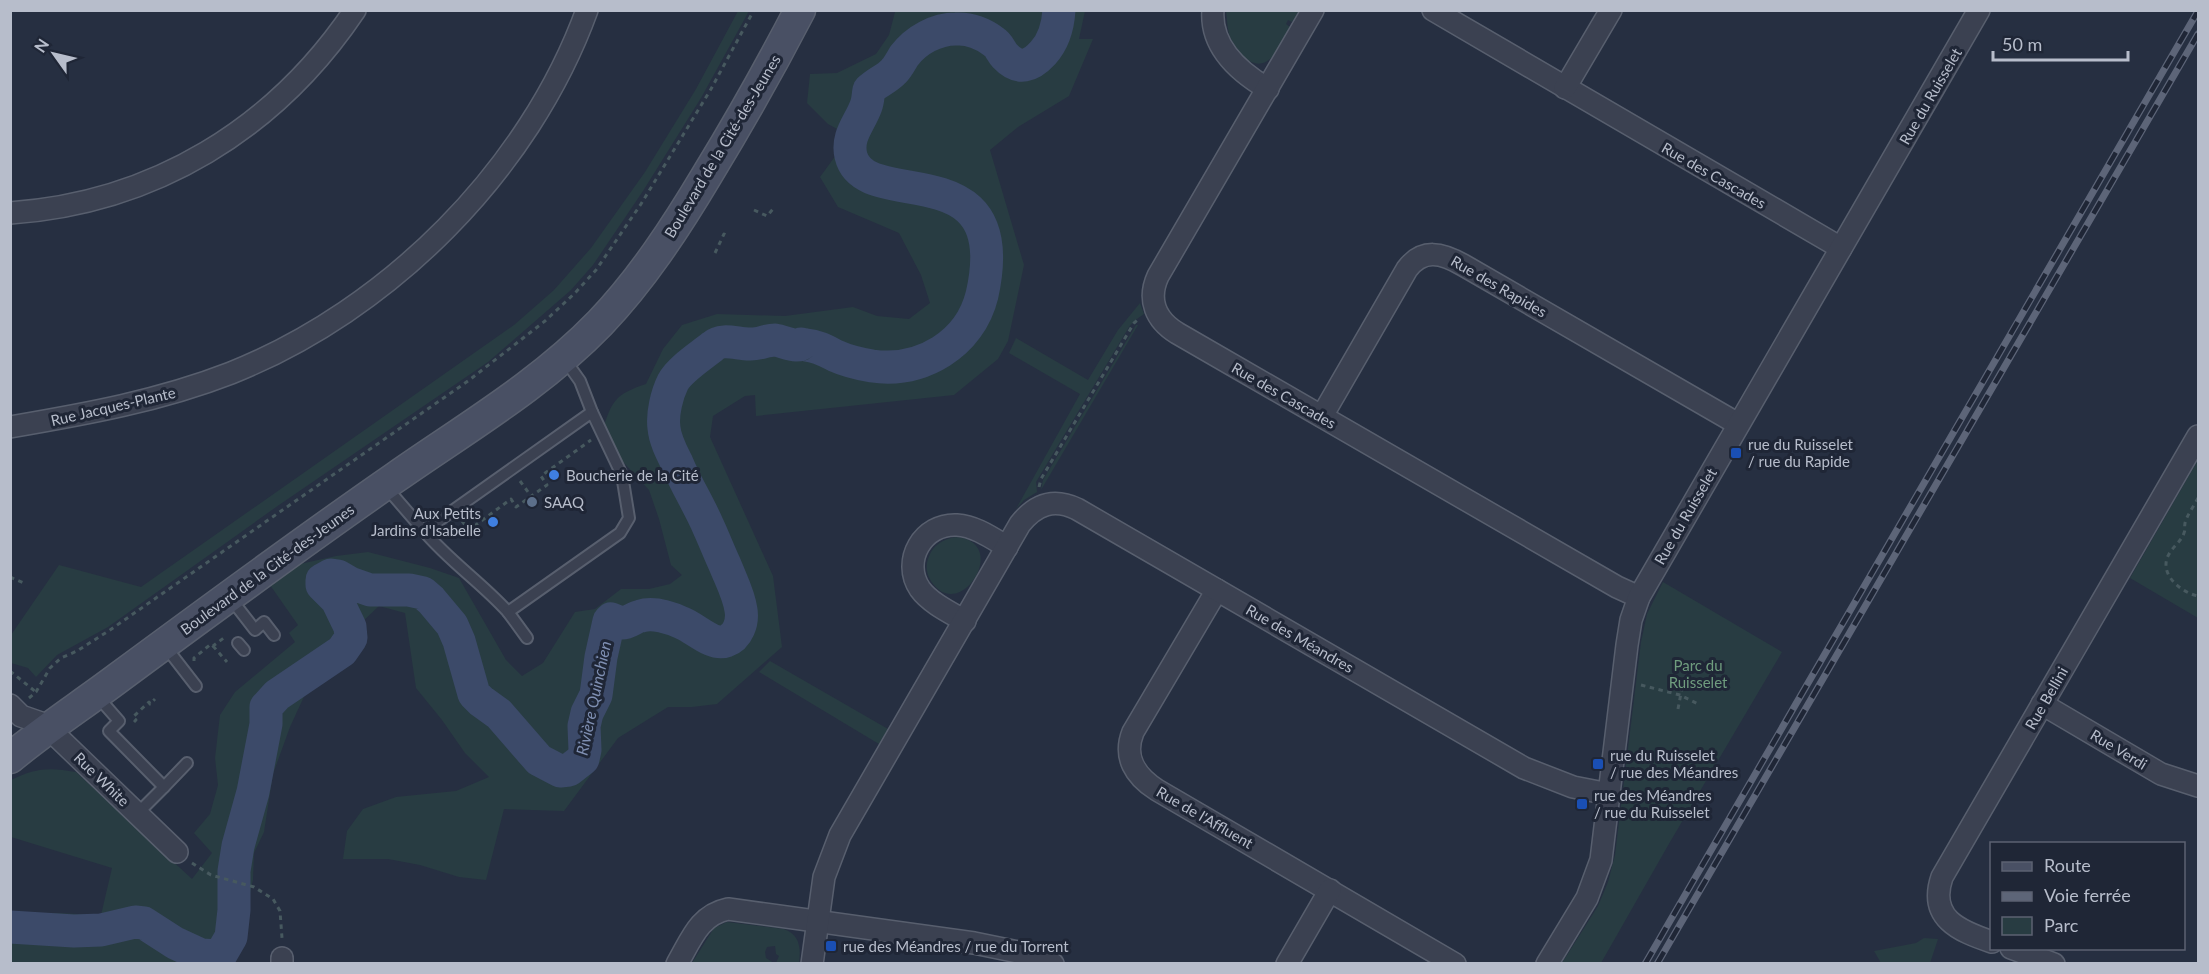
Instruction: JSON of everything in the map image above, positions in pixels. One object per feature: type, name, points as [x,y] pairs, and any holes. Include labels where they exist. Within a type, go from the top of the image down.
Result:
[{"type":"main road","name":"Boulevard de la Cité-des-Jeunes","points":[[10,758],[229,596],[385,485],[499,408],[563,358],[601,322],[651,262],[675,228],[739,123],[800,10]]},
{"type":"street","points":[[10,213],[74,204],[122,191],[174,170],[222,143],[270,108],[299,81],[340,33],[355,10]]},
{"type":"street","name":"Rue Jacques-Plante","points":[[10,427],[99,412],[200,385],[285,347],[364,298],[433,241],[499,168],[556,81],[569,56],[587,10]]},
{"type":"street","points":[[1213,10],[1214,30],[1226,54],[1245,74],[1268,89]]},
{"type":"street","name":"Rue des Cascades","points":[[1313,10],[1158,276],[1152,299],[1159,317],[1172,330],[1617,587],[1639,597]]},
{"type":"street","name":"Rue des Cascades","points":[[1433,10],[1841,248]]},
{"type":"street","points":[[1565,88],[1611,10]]},
{"type":"street","name":"Rue du Ruisselet","points":[[1547,963],[1581,910],[1594,880],[1604,846],[1629,629],[1639,597],[1979,10]]},
{"type":"street","name":"Rue des Rapides","points":[[1322,416],[1407,270],[1417,259],[1432,253],[1448,256],[1463,264],[1738,424]]},
{"type":"street","name":"Rue Bellini","points":[[1990,941],[1965,932],[1951,923],[1941,909],[1939,884],[1946,868],[2199,436]]},
{"type":"street","name":"Rue des Méandres","points":[[812,963],[824,877],[840,835],[1020,524],[1031,511],[1052,503],[1065,504],[1077,509],[1524,768],[1574,788],[1609,794]]},
{"type":"street","points":[[965,621],[930,599],[920,589],[913,565],[920,542],[930,531],[954,524],[973,528],[1007,547]]},
{"type":"street","name":"Rue de l'Affluent","points":[[1217,590],[1133,732],[1129,745],[1131,762],[1138,774],[1149,785],[1455,963]]},
{"type":"street","name":"Rue Verdi","points":[[2042,704],[2161,774],[2199,786]]},
{"type":"street","name":"Rue White","points":[[16,710],[44,723],[136,815],[182,856]]},
{"type":"street","points":[[1287,963],[1330,890]]},
{"type":"street","points":[[677,963],[704,920],[718,911],[740,910],[974,943],[1019,958],[1053,963]]},
{"type":"street","points":[[2017,950],[2054,963]]},
{"type":"lane","points":[[508,612],[620,533],[628,521],[629,510],[622,476],[580,381],[563,358]]},
{"type":"lane","points":[[424,531],[592,412]]},
{"type":"lane","points":[[385,485],[424,531],[508,612],[527,638]]},
{"type":"lane","points":[[229,596],[255,630],[264,622],[274,635]]},
{"type":"lane","points":[[164,644],[196,686]]},
{"type":"lane","points":[[96,694],[119,721],[109,731],[164,787]]},
{"type":"lane","points":[[136,815],[187,763]]},
{"type":"path","points":[[10,671],[36,692],[50,668],[61,658],[77,651],[119,624],[433,406],[496,361],[569,299],[596,270],[640,204],[711,89],[754,10]]},
{"type":"path","points":[[754,210],[767,216],[773,209]]},
{"type":"path","points":[[715,253],[724,234],[728,236]]},
{"type":"path","points":[[1039,491],[1041,479],[1134,323],[1143,316]]},
{"type":"path","points":[[469,530],[511,499],[516,507],[547,485],[541,476],[585,445]]},
{"type":"path","points":[[512,469],[531,496]]},
{"type":"path","points":[[2199,498],[2188,517],[2185,532],[2170,552],[2165,564],[2168,575],[2175,582],[2191,594],[2199,596]]},
{"type":"path","points":[[10,577],[24,583]]},
{"type":"path","points":[[191,663],[211,644],[213,646],[227,636]]},
{"type":"path","points":[[213,646],[227,662]]},
{"type":"path","points":[[1678,709],[1684,672]]},
{"type":"path","points":[[1622,683],[1657,687],[1698,704]]},
{"type":"path","points":[[131,724],[136,720],[133,717],[148,702],[150,704],[155,699]]},
{"type":"path","points":[[135,706],[140,710]]},
{"type":"path","points":[[182,856],[212,875],[254,887],[267,894],[278,905],[282,961]]},
{"type":"green space","points":[[1226,10],[1299,11],[1292,22],[1288,20],[1286,24],[1290,27],[1276,52],[1264,63],[1257,64],[1245,58],[1235,46],[1229,34]]},
{"type":"green space","points":[[738,11],[749,11],[701,98],[643,191],[593,265],[571,290],[488,362],[279,505],[108,627],[57,655],[36,677],[28,668],[11,663],[11,635],[59,565],[141,587],[514,325],[554,290],[591,248],[645,172],[696,89]]},
{"type":"green space","points":[[1085,11],[1079,39],[1093,39],[1069,96],[1018,127],[990,150],[1024,265],[1008,341],[998,359],[954,395],[756,416],[755,395],[745,396],[713,416],[710,437],[773,576],[782,647],[717,704],[668,707],[618,738],[564,811],[504,809],[486,880],[459,877],[420,865],[388,859],[343,859],[347,831],[363,809],[396,797],[456,791],[489,777],[465,753],[416,688],[405,613],[379,606],[360,624],[365,638],[344,669],[307,690],[290,727],[273,774],[264,832],[254,853],[253,880],[234,963],[11,964],[11,912],[29,917],[56,913],[101,915],[112,868],[11,837],[11,780],[42,770],[58,769],[76,772],[192,879],[212,853],[194,833],[210,814],[218,785],[215,758],[220,715],[235,692],[295,642],[289,633],[298,625],[270,585],[300,564],[368,552],[459,578],[506,660],[522,676],[543,663],[575,612],[595,609],[621,589],[649,589],[670,584],[682,575],[671,565],[649,490],[613,451],[603,429],[609,411],[617,399],[628,391],[646,384],[663,349],[682,325],[717,314],[785,316],[853,307],[877,316],[909,319],[930,303],[921,275],[899,233],[838,207],[820,177],[850,136],[828,124],[807,103],[810,74],[837,73],[876,54],[889,35],[895,12]]},
{"type":"green space","points":[[1140,303],[1144,314],[1129,327],[1036,482],[1037,492],[1024,500],[1016,509],[1080,394],[1009,353],[1016,338],[1088,380],[1118,330]]},
{"type":"green space","points":[[1138,325],[1041,490],[1043,480]]},
{"type":"green space","points":[[2198,460],[2198,618],[2130,578]]},
{"type":"green space","points":[[956,537],[972,542],[979,552],[980,564],[976,576],[968,587],[957,593],[945,593],[930,579],[927,562],[932,550],[938,544]]},
{"type":"green space","name":"Parc du Ruisselet","points":[[1663,582],[1782,652],[1601,963],[1562,963],[1598,906],[1608,882],[1615,855],[1641,642],[1647,614]]},
{"type":"green space","points":[[770,661],[888,729],[879,744],[759,672]]},
{"type":"green space","points":[[727,922],[784,929],[796,938],[800,952],[799,963],[776,963],[779,956],[776,954],[775,946],[767,947],[765,952],[766,958],[774,963],[692,963],[714,928]]},
{"type":"green space","points":[[1924,938],[1938,939],[1930,963],[1881,963],[1874,951],[1916,943]]},
{"type":"waterway","name":"Rivière Quinchien","points":[[10,927],[74,931],[101,930],[135,922],[144,923],[175,943],[201,955],[220,956],[231,937],[234,871],[238,846],[253,792],[266,724],[266,707],[277,695],[342,651],[351,638],[350,627],[337,600],[322,585],[322,580],[331,575],[370,590],[409,590],[423,593],[452,625],[459,641],[474,694],[499,714],[539,760],[560,771],[569,770],[583,759],[584,726],[587,713],[596,695],[601,657],[611,619],[624,623],[641,616],[656,615],[687,625],[715,641],[726,641],[734,636],[741,619],[737,593],[667,442],[664,410],[673,382],[691,363],[721,342],[752,344],[775,340],[793,345],[814,346],[840,358],[858,363],[891,367],[926,360],[955,341],[967,328],[982,295],[986,249],[977,219],[959,202],[934,192],[882,182],[862,173],[851,156],[850,142],[866,106],[869,90],[891,74],[909,50],[920,40],[941,31],[961,29],[971,31],[986,36],[996,43],[1010,61],[1025,65],[1043,53],[1050,43],[1059,10]]},
{"type":"railway","points":[[1645,964],[2198,11]]},
{"type":"railway","points":[[1657,964],[2198,34]]},
{"type":"place","name":"rue du Ruisselet / rue du Rapide","points":[[1736,453]]},
{"type":"place","name":"Boucherie de la Cité","points":[[554,475]]},
{"type":"place","name":"SAAQ","points":[[532,502]]},
{"type":"place","name":"Aux Petits Jardins d'Isabelle","points":[[493,522]]},
{"type":"place","name":"rue du Ruisselet / rue des Méandres","points":[[1598,764]]},
{"type":"place","name":"rue des Méandres / rue du Ruisselet","points":[[1582,804]]},
{"type":"place","name":"rue des Méandres / rue du Torrent","points":[[831,946]]}]
